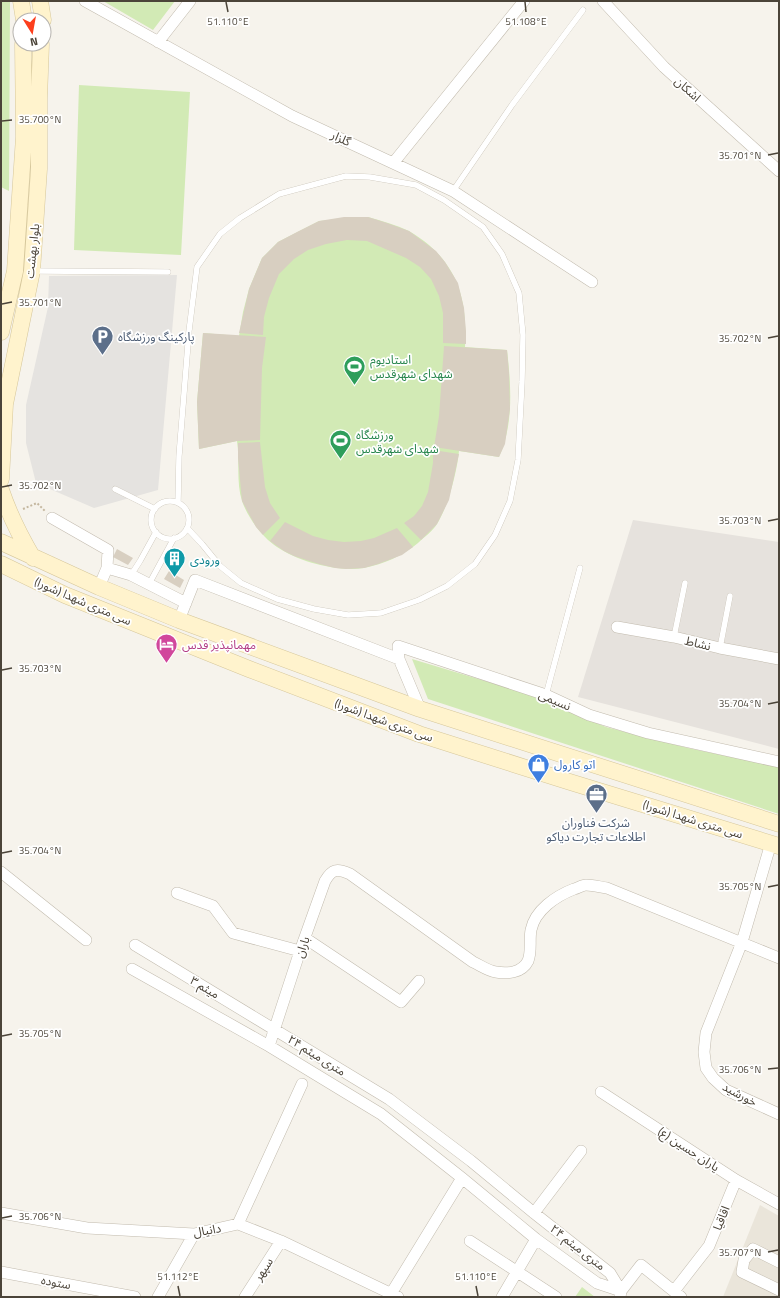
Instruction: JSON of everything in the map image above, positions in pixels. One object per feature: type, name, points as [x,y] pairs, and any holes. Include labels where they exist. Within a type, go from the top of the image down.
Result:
[{"type":"main road","points":[[21,1],[23,12]]},
{"type":"main road","points":[[40,1],[42,12]]},
{"type":"main road","name":"بلوار بهشت","points":[[1,332],[15,271],[24,137],[23,52]]},
{"type":"main road","name":"بلوار بهشت","points":[[1,479],[5,404],[31,273],[39,169],[38,99],[41,52]]},
{"type":"main road","points":[[15,271],[31,273]]},
{"type":"main road","points":[[1,490],[20,537],[33,558]]},
{"type":"main road","name":"سی متری شهدا (شورا)","points":[[1,542],[99,587],[179,620],[420,710],[779,824]]},
{"type":"main road","name":"سی متری شهدا (شورا)","points":[[1,564],[65,595],[249,669],[420,734],[570,782],[775,844]]},
{"type":"main road","points":[[420,710],[420,734]]},
{"type":"street","name":"گلزار","points":[[85,1],[292,116],[394,162],[453,191],[592,282]]},
{"type":"street","points":[[158,42],[190,1]]},
{"type":"street","points":[[394,162],[524,1]]},
{"type":"street","name":"اشکان","points":[[603,1],[664,68],[779,171]]},
{"type":"street","points":[[52,518],[108,550],[107,568],[99,587]]},
{"type":"street","points":[[107,568],[130,575],[186,603]]},
{"type":"street","points":[[179,620],[195,580],[399,659],[420,710]]},
{"type":"street","name":"نشاط","points":[[616,627],[674,637],[720,648],[778,657]]},
{"type":"street","name":"نسیمی","points":[[399,659],[398,646],[546,695],[589,715],[648,733],[779,762]]},
{"type":"street","points":[[775,844],[742,942],[779,958]]},
{"type":"street","name":"باران","points":[[269,1046],[325,881],[330,873],[336,870],[350,874],[473,962],[494,972],[511,973],[521,970],[527,962],[530,952],[531,930],[535,920],[542,910],[553,900],[567,892],[585,885],[607,888],[742,942]]},
{"type":"street","points":[[1,872],[86,940]]},
{"type":"street","points":[[177,893],[213,906],[233,933],[300,951]]},
{"type":"street","points":[[305,938],[402,1002],[419,981]]},
{"type":"street","name":"خورشید","points":[[742,942],[706,1033],[704,1052],[706,1068],[713,1078],[726,1090],[779,1114]]},
{"type":"street","name":"میثم ۳","points":[[135,945],[275,1030]]},
{"type":"street","name":"میثم ۳","points":[[132,969],[269,1046]]},
{"type":"street","name":"۲۴ متری میثم","points":[[275,1030],[389,1100],[471,1161],[610,1273],[621,1294]]},
{"type":"street","name":"۲۴ متری میثم","points":[[269,1046],[381,1114],[536,1239],[597,1284],[621,1294]]},
{"type":"street","points":[[238,1224],[302,1084]]},
{"type":"street","name":"یاران حسین (ع)","points":[[600,1092],[736,1180],[779,1204]]},
{"type":"street","points":[[381,1114],[389,1100]]},
{"type":"street","points":[[534,1213],[581,1151]]},
{"type":"street","points":[[393,1296],[462,1178]]},
{"type":"street","name":"اقاقیا","points":[[677,1294],[709,1246],[736,1180]]},
{"type":"street","name":"دانیال","points":[[1,1213],[87,1228],[194,1234],[238,1224],[280,1241],[393,1296]]},
{"type":"street","points":[[158,1297],[194,1234]]},
{"type":"street","points":[[502,1297],[536,1239]]},
{"type":"street","name":"سپهر","points":[[245,1297],[280,1241]]},
{"type":"street","points":[[470,1241],[556,1297]]},
{"type":"street","points":[[779,1262],[754,1249],[744,1260],[742,1272],[779,1290]]},
{"type":"street","points":[[621,1294],[641,1265],[677,1294]]},
{"type":"street","name":"ستوده","points":[[1,1272],[135,1297]]},
{"type":"lane","points":[[453,191],[512,105],[583,10]]},
{"type":"lane","points":[[178,503],[180,448],[189,331],[197,267],[220,234],[240,218],[279,194],[346,176],[370,177],[416,186],[444,200],[483,227],[502,254],[519,293],[523,335],[522,382],[518,460],[510,501],[495,536],[475,564],[447,586],[419,600],[382,613],[348,615],[276,599],[241,583],[220,566],[187,528]]},
{"type":"lane","points":[[31,273],[168,272]]},
{"type":"lane","points":[[115,489],[155,509]]},
{"type":"lane","points":[[149,584],[174,538],[184,532],[189,522],[186,510],[178,503],[172,501],[165,502],[160,504],[155,509],[151,520],[152,526],[156,532],[164,538],[174,538]]},
{"type":"lane","points":[[130,575],[140,561],[156,532]]},
{"type":"lane","points":[[546,695],[580,568]]},
{"type":"lane","points":[[674,637],[685,583]]},
{"type":"lane","points":[[720,648],[730,596]]},
{"type":"path","points":[[10,515],[37,502],[52,518]]},
{"type":"shaded area","name":"پارکینگ ورزشگاه","points":[[177,275],[158,490],[94,508],[36,483],[26,443],[26,405],[48,307],[49,276]]},
{"type":"shaded area","points":[[633,520],[779,542],[779,749],[578,697]]},
{"type":"shaded area","points":[[760,1205],[779,1216],[779,1297],[723,1297]]},
{"type":"green space","points":[[1,1],[10,1],[9,191],[1,187]]},
{"type":"green space","points":[[103,1],[175,1],[153,30]]},
{"type":"green space","points":[[79,85],[190,92],[181,255],[74,250]]},
{"type":"green space","name":"استادیوم شهدای شهرقدس","points":[[368,217],[394,225],[412,233],[429,245],[440,256],[455,279],[460,291],[465,318],[465,347],[507,350],[510,377],[509,418],[504,444],[499,457],[459,451],[454,479],[445,508],[437,524],[428,534],[406,552],[386,562],[364,568],[342,569],[319,565],[296,557],[271,543],[261,533],[248,514],[240,494],[237,441],[199,449],[197,402],[203,333],[239,336],[249,289],[262,258],[278,242],[319,221]]},
{"type":"green space","points":[[412,659],[532,695],[606,727],[688,748],[779,767],[779,814],[428,699]]},
{"type":"green space","points":[[582,1287],[595,1297],[575,1297]]},
{"type":"building","points":[[344,217],[368,217],[409,231],[436,251],[458,283],[464,308],[466,344],[443,343],[443,313],[439,296],[431,279],[420,267],[406,258],[367,241],[347,240],[326,244],[308,250],[294,259],[279,274],[269,298],[264,317],[263,335],[239,333],[249,289],[262,258],[278,242],[319,221]]},
{"type":"building","points":[[203,333],[266,337],[262,368],[260,440],[237,441],[199,449],[197,402]]},
{"type":"building","points":[[444,346],[507,350],[510,409],[505,444],[499,457],[434,447],[439,416]]},
{"type":"building","points":[[260,442],[265,487],[270,503],[280,518],[263,535],[256,527],[242,501],[238,458],[238,443]]},
{"type":"building","points":[[433,450],[459,454],[449,500],[437,524],[421,540],[404,523],[414,516],[422,506],[428,492],[433,463]]},
{"type":"building","points":[[285,522],[313,536],[344,542],[361,541],[374,538],[397,528],[413,547],[402,555],[364,568],[335,568],[294,556],[270,541]]},
{"type":"building","points":[[117,549],[133,558],[128,565],[113,557]]},
{"type":"building","name":"ورودی","points":[[169,571],[184,580],[180,588],[164,579]]},
{"type":"place","name":"پارکینگ ورزشگاه","points":[[103,356]]},
{"type":"place","name":"استادیوم شهدای شهرقدس","points":[[354,386]]},
{"type":"place","name":"ورزشگاه شهدای شهرقدس","points":[[341,460]]},
{"type":"place","name":"ورودی","points":[[174,578]]},
{"type":"place","name":"مهمانپذیر قدس","points":[[166,664]]},
{"type":"place","name":"اتو کارول","points":[[538,784]]},
{"type":"place","name":"شرکت فناوران اطلاعات تجارت دیاکو","points":[[596,814]]}]
